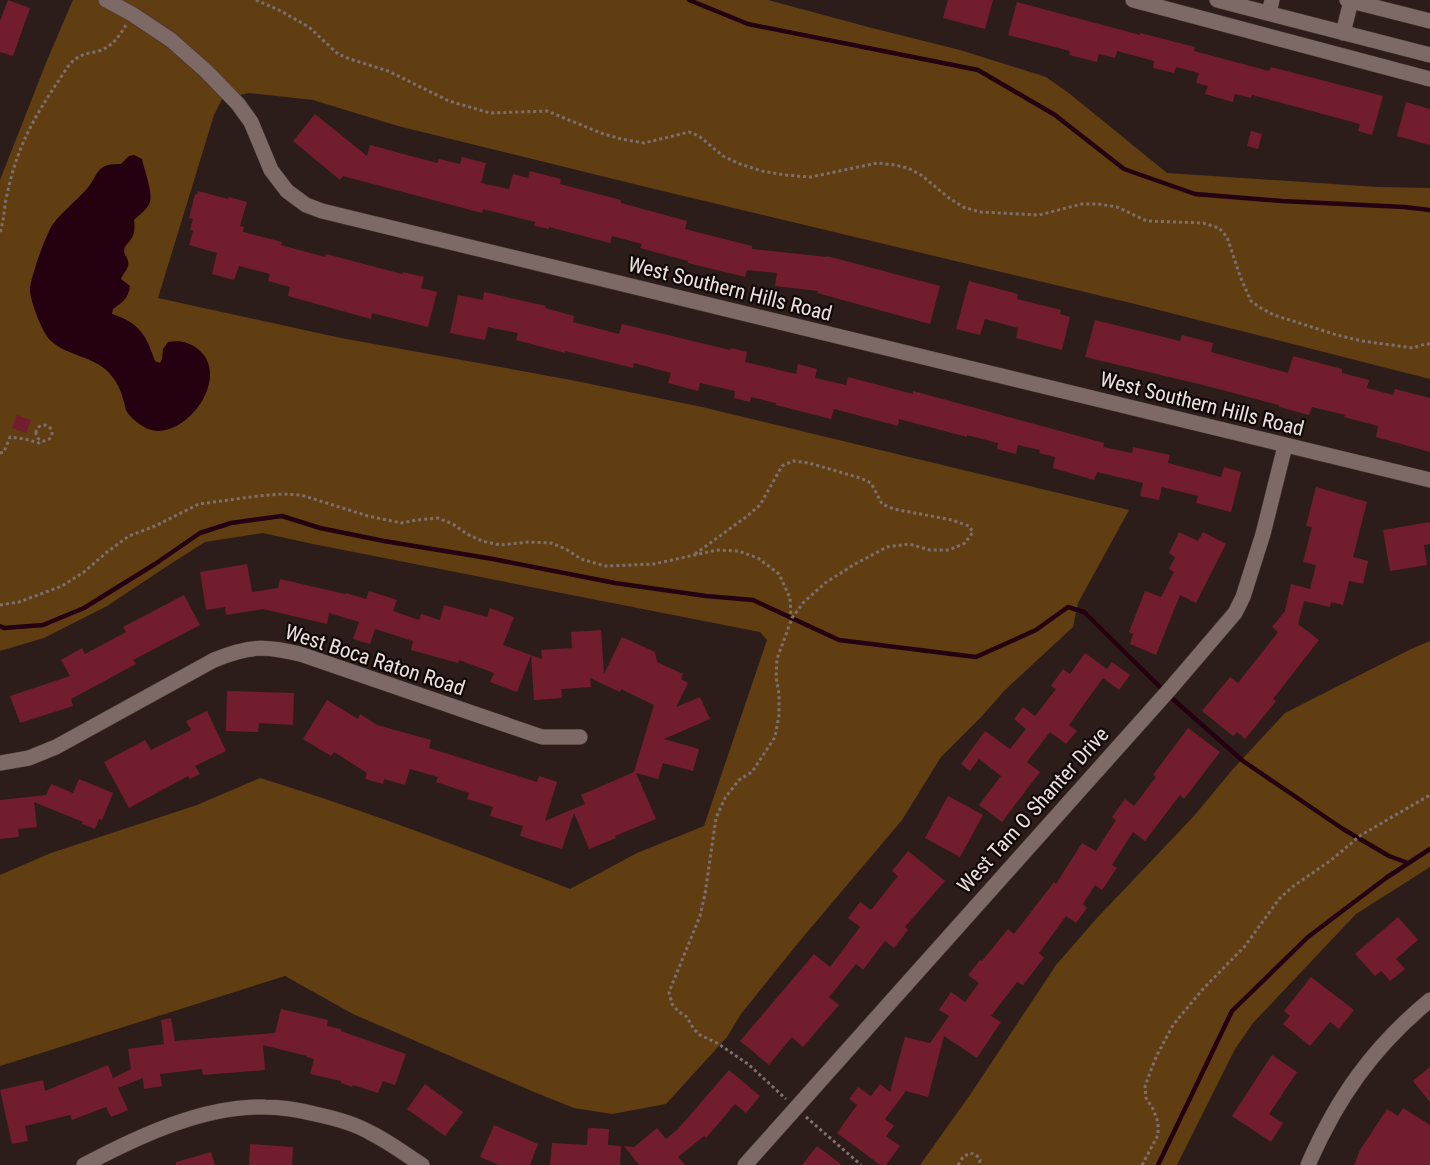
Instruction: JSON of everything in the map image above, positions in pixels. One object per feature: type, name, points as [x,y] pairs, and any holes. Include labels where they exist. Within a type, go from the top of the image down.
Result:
[{"type":"street","name":"West Southern Hills Road","points":[[106,0],[171,40],[206,71],[238,104],[251,123],[271,170],[287,191],[314,208],[400,231],[1430,480]]},
{"type":"street","points":[[1133,0],[1430,79]]},
{"type":"street","points":[[1217,0],[1270,7],[1343,33],[1430,55]]},
{"type":"street","points":[[1338,55],[1349,1],[1430,21]]},
{"type":"street","name":"West Tam O Shanter Drive","points":[[745,1165],[1235,613],[1250,581],[1285,446]]},
{"type":"street","name":"West Boca Raton Road","points":[[0,763],[29,758],[56,747],[214,660],[234,652],[256,648],[280,649],[300,654],[542,737],[580,737]]},
{"type":"street","points":[[1308,1165],[1341,1099],[1361,1071],[1394,1032],[1430,1000]]},
{"type":"street","points":[[84,1165],[126,1144],[197,1116],[231,1109],[265,1107],[301,1111],[336,1119],[371,1132],[422,1165]]},
{"type":"path","points":[[256,0],[309,27],[338,54],[388,71],[449,101],[490,113],[547,111],[601,133],[644,143],[689,132],[699,136],[723,156],[740,164],[785,175],[811,177],[877,163],[895,165],[908,168],[921,175],[963,207],[980,212],[1039,215],[1082,204],[1099,204],[1117,207],[1147,221],[1203,223],[1219,228],[1227,237],[1251,301],[1274,315],[1337,335],[1389,346],[1413,348],[1430,344]]},
{"type":"path","points":[[0,232],[16,158],[37,115],[75,59],[110,46],[118,38],[132,14]]},
{"type":"path","points":[[0,453],[4,452],[10,437],[39,443],[41,440],[51,438],[52,429],[46,425],[39,427],[36,434],[41,440]]},
{"type":"path","points":[[695,554],[746,518],[760,505],[782,466],[793,461],[809,463],[860,478],[872,483],[882,504],[952,520],[969,526],[973,532],[965,543],[949,550],[930,550],[909,544],[887,547],[825,583],[803,603],[792,618],[777,659],[779,715],[775,737],[752,772],[739,780],[724,798],[716,818],[700,916],[669,992],[672,1004],[687,1017],[700,1035],[717,1043],[748,1064],[861,1165]]},
{"type":"path","points":[[0,605],[19,602],[62,586],[84,572],[129,536],[199,504],[258,496],[301,495],[376,518],[401,523],[438,518],[482,541],[500,545],[528,542],[551,543],[581,559],[604,566],[654,564],[717,550],[738,551],[758,558],[778,574],[790,598],[792,618]]},
{"type":"path","points":[[1142,1165],[1158,1134],[1158,1122],[1146,1098],[1145,1086],[1160,1049],[1173,1025],[1202,990],[1245,946],[1280,899],[1292,887],[1330,861],[1361,835],[1430,795]]},
{"type":"path","points":[[958,1165],[963,1157],[970,1153],[976,1154],[980,1160],[979,1165]]},
{"type":"shaded area","points":[[73,0],[768,0],[960,50],[1046,77],[1167,173],[1377,187],[1430,188],[1430,379],[1135,304],[398,126],[313,100],[249,93],[222,99],[214,115],[158,298],[341,338],[571,380],[702,407],[1129,510],[1078,603],[1073,627],[1005,690],[941,757],[902,820],[798,943],[741,1014],[727,1037],[666,1104],[612,1114],[574,1108],[353,1014],[285,976],[0,1066],[0,875],[51,853],[197,805],[260,778],[377,817],[570,889],[637,853],[704,826],[767,640],[760,632],[263,533],[205,542],[107,606],[44,638],[0,651],[0,180]]},
{"type":"shaded area","points":[[134,155],[142,159],[151,198],[147,207],[134,220],[133,235],[125,246],[124,253],[128,264],[121,279],[130,286],[126,297],[113,309],[112,314],[129,321],[141,331],[155,361],[160,363],[163,349],[168,342],[184,342],[198,349],[207,361],[210,375],[207,390],[200,405],[176,426],[162,431],[148,429],[131,417],[126,411],[118,386],[105,369],[49,339],[36,315],[30,293],[36,265],[53,224],[85,191],[98,171],[112,164],[121,164],[129,156]]},
{"type":"shaded area","points":[[1430,641],[1430,867],[1356,914],[1253,1023],[1235,1049],[1177,1165],[920,1165],[972,1092],[1056,965],[1097,918],[1194,816],[1233,769],[1285,713]]},
{"type":"building","points":[[8,0],[30,8],[13,56],[0,52],[0,21]]},
{"type":"building","points":[[948,0],[993,0],[985,29],[943,18]]},
{"type":"building","points":[[1017,2],[1140,35],[1140,33],[1195,47],[1194,51],[1269,71],[1271,67],[1383,96],[1372,135],[1358,131],[1360,124],[1252,95],[1251,98],[1235,94],[1233,102],[1205,94],[1208,86],[1196,83],[1199,73],[1176,67],[1174,73],[1153,68],[1154,61],[1117,51],[1115,58],[1099,54],[1097,62],[1069,55],[1070,51],[1008,35]]},
{"type":"building","points":[[1406,102],[1430,109],[1430,145],[1397,136]]},
{"type":"building","points":[[315,114],[367,156],[370,145],[437,163],[439,159],[460,164],[462,157],[486,163],[481,183],[509,189],[513,174],[528,178],[530,171],[561,179],[560,184],[687,221],[685,229],[752,246],[752,249],[827,256],[940,286],[930,324],[817,293],[818,291],[775,286],[777,273],[747,270],[745,277],[688,263],[688,261],[640,248],[642,244],[612,236],[610,243],[549,227],[549,229],[534,226],[535,222],[483,209],[482,213],[343,176],[340,180],[293,141]]},
{"type":"building","points":[[1251,131],[1262,134],[1258,149],[1247,146]]},
{"type":"building","points":[[198,191],[247,202],[240,226],[244,227],[243,232],[282,242],[281,245],[325,257],[326,254],[402,274],[403,272],[424,277],[421,288],[437,292],[428,327],[372,313],[371,319],[288,296],[290,287],[268,281],[270,274],[239,266],[234,280],[212,274],[217,253],[189,245],[193,231],[190,230],[193,219],[189,218],[195,194],[197,195]]},
{"type":"building","points":[[969,281],[1018,294],[1017,299],[1061,310],[1060,314],[1070,317],[1062,350],[1016,338],[1018,328],[985,319],[980,335],[956,329]]},
{"type":"building","points":[[484,292],[546,306],[545,308],[574,316],[573,322],[619,334],[622,324],[730,350],[731,348],[747,352],[745,362],[796,374],[798,364],[817,369],[815,378],[846,385],[848,377],[913,394],[913,391],[1104,443],[1103,447],[1132,453],[1133,447],[1170,455],[1168,463],[1221,477],[1224,467],[1241,472],[1231,512],[1196,503],[1198,496],[1162,487],[1159,500],[1140,496],[1143,483],[1097,472],[1094,480],[1053,468],[1055,457],[1039,453],[1040,450],[1018,445],[1016,454],[997,449],[998,443],[967,435],[967,437],[899,419],[898,426],[834,409],[831,419],[751,397],[750,402],[734,398],[735,391],[700,383],[698,391],[668,383],[671,373],[634,363],[633,368],[565,351],[565,353],[516,340],[518,333],[488,327],[485,340],[450,333],[458,295],[483,300]]},
{"type":"building","points":[[1095,320],[1180,341],[1182,335],[1213,343],[1211,352],[1288,373],[1293,356],[1342,369],[1342,373],[1369,380],[1367,388],[1393,395],[1395,389],[1430,398],[1430,452],[1376,437],[1378,426],[1344,417],[1345,415],[1312,407],[1309,415],[1203,385],[1085,357]]},
{"type":"building","points":[[17,415],[31,420],[26,433],[12,428]]},
{"type":"building","points":[[1316,487],[1367,502],[1353,557],[1368,561],[1363,584],[1349,581],[1343,605],[1331,602],[1330,607],[1304,601],[1298,624],[1319,640],[1273,699],[1276,701],[1245,739],[1237,732],[1233,736],[1202,711],[1230,677],[1238,683],[1278,632],[1272,627],[1285,611],[1291,584],[1310,589],[1316,565],[1303,562],[1312,527],[1306,526]]},
{"type":"building","points":[[1430,522],[1430,544],[1424,545],[1427,565],[1390,571],[1383,530]]},
{"type":"building","points":[[1179,532],[1198,541],[1203,532],[1226,544],[1196,603],[1180,595],[1156,655],[1130,644],[1133,634],[1129,632],[1145,591],[1161,597],[1174,572],[1169,569],[1175,557],[1169,553]]},
{"type":"building","points":[[247,564],[252,592],[278,588],[280,579],[366,599],[369,591],[397,600],[393,611],[419,620],[421,614],[440,620],[444,605],[487,617],[490,608],[514,617],[503,645],[531,655],[517,692],[490,682],[494,673],[459,660],[458,663],[411,650],[413,641],[375,629],[370,644],[353,639],[359,622],[329,613],[327,624],[263,609],[226,615],[225,607],[206,610],[200,572]]},
{"type":"building","points":[[184,595],[200,625],[133,660],[136,664],[71,699],[73,706],[20,723],[10,696],[70,676],[61,660],[82,648],[85,654],[126,632],[123,627]]},
{"type":"building","points":[[601,630],[604,674],[622,637],[655,652],[657,662],[683,674],[681,679],[688,683],[676,707],[700,697],[710,719],[664,739],[699,749],[693,771],[663,763],[658,779],[636,773],[656,819],[589,849],[574,813],[562,849],[520,836],[523,826],[490,816],[493,807],[467,799],[469,793],[436,782],[438,777],[410,769],[405,785],[384,779],[383,784],[365,779],[367,773],[334,752],[331,756],[303,739],[327,700],[358,719],[360,714],[377,725],[431,740],[429,748],[537,782],[539,776],[557,782],[545,821],[585,804],[581,795],[634,772],[654,705],[621,689],[620,692],[590,678],[591,687],[561,689],[562,698],[534,700],[531,655],[542,659],[541,650],[572,648],[571,632]]},
{"type":"building","points":[[1085,653],[1107,669],[1112,662],[1130,675],[1119,690],[1103,678],[1069,725],[1077,731],[1066,744],[1050,732],[1027,762],[1040,772],[1002,822],[979,805],[1001,776],[979,759],[970,771],[961,764],[985,731],[1010,749],[1026,729],[1014,719],[1023,707],[1035,716],[1056,689],[1051,686],[1063,669],[1070,674]]},
{"type":"building","points":[[227,691],[294,693],[293,725],[259,723],[258,732],[226,731]]},
{"type":"building","points":[[207,711],[226,751],[195,766],[200,774],[190,779],[188,776],[129,808],[104,762],[145,740],[151,750],[191,730],[186,721]]},
{"type":"building","points":[[1188,728],[1220,752],[1184,799],[1180,795],[1145,841],[1133,832],[1112,865],[1117,868],[1102,890],[1095,885],[1083,904],[1087,908],[1076,923],[1066,916],[1039,953],[1044,958],[1023,985],[1017,982],[991,1016],[1001,1022],[977,1058],[944,1036],[928,1097],[906,1091],[885,1119],[894,1126],[886,1136],[900,1146],[886,1165],[880,1165],[837,1133],[857,1105],[849,1099],[858,1087],[871,1096],[880,1084],[890,1092],[905,1037],[930,1043],[949,1016],[939,1010],[951,992],[965,1002],[979,983],[968,975],[980,960],[982,961],[1008,929],[1014,934],[1054,882],[1056,884],[1082,843],[1096,851],[1116,820],[1112,817],[1125,799],[1134,806],[1156,777],[1153,775]]},
{"type":"building","points":[[79,779],[113,793],[102,820],[99,819],[95,829],[34,802],[37,827],[18,829],[19,837],[0,839],[0,800],[46,795],[51,784],[73,793]]},
{"type":"building","points":[[948,796],[983,815],[960,857],[925,838]]},
{"type":"building","points":[[908,851],[945,881],[905,927],[908,930],[894,948],[885,941],[863,970],[856,964],[829,997],[839,1005],[803,1047],[792,1037],[769,1065],[740,1041],[814,954],[830,967],[860,927],[848,918],[860,902],[871,910],[898,876],[892,871]]},
{"type":"building","points":[[1398,917],[1418,940],[1396,959],[1405,969],[1390,981],[1381,971],[1375,976],[1355,954]]},
{"type":"building","points":[[1311,977],[1354,1010],[1339,1029],[1330,1022],[1310,1046],[1283,1024],[1290,1016],[1284,1011]]},
{"type":"building","points":[[281,1009],[328,1020],[327,1026],[341,1029],[341,1031],[406,1054],[395,1085],[383,1081],[378,1093],[353,1085],[352,1087],[341,1081],[310,1074],[314,1059],[263,1045],[265,1070],[203,1075],[202,1069],[160,1074],[162,1086],[144,1089],[143,1078],[118,1088],[128,1110],[111,1117],[106,1107],[72,1120],[70,1115],[25,1126],[28,1141],[12,1144],[0,1090],[43,1080],[45,1091],[108,1065],[113,1078],[131,1069],[128,1049],[164,1044],[161,1020],[171,1018],[175,1041],[275,1033]]},
{"type":"building","points":[[1272,1055],[1297,1072],[1269,1114],[1283,1123],[1271,1142],[1232,1116]]},
{"type":"building","points":[[1430,1067],[1430,1102],[1413,1081]]},
{"type":"building","points":[[729,1070],[760,1096],[746,1113],[735,1104],[706,1138],[704,1136],[678,1157],[685,1165],[639,1165],[624,1146],[634,1147],[657,1128],[666,1139],[678,1129]]},
{"type":"building","points":[[425,1084],[463,1112],[445,1136],[407,1109]]},
{"type":"building","points":[[1403,1108],[1430,1125],[1430,1165],[1354,1165],[1360,1150],[1387,1109],[1398,1116]]},
{"type":"building","points":[[494,1125],[538,1144],[530,1165],[499,1165],[480,1157]]},
{"type":"building","points":[[588,1128],[609,1129],[608,1145],[621,1146],[620,1165],[550,1165],[552,1143],[587,1145]]},
{"type":"building","points":[[250,1144],[293,1147],[292,1165],[249,1165]]},
{"type":"building","points":[[817,1146],[842,1165],[802,1165]]},
{"type":"building","points":[[211,1152],[215,1165],[176,1165],[176,1162]]},
{"type":"waterway","points":[[689,0],[748,24],[978,70],[1055,115],[1124,169],[1195,194],[1430,210]]},
{"type":"waterway","points":[[0,626],[4,628],[43,625],[84,608],[200,533],[231,523],[282,516],[320,528],[384,541],[615,583],[753,600],[839,640],[976,657],[1036,630],[1068,607],[1084,612],[1166,693],[1243,761],[1343,829],[1389,856],[1408,863]]},
{"type":"waterway","points":[[1158,1165],[1232,1011],[1308,937],[1386,878],[1430,849]]}]
